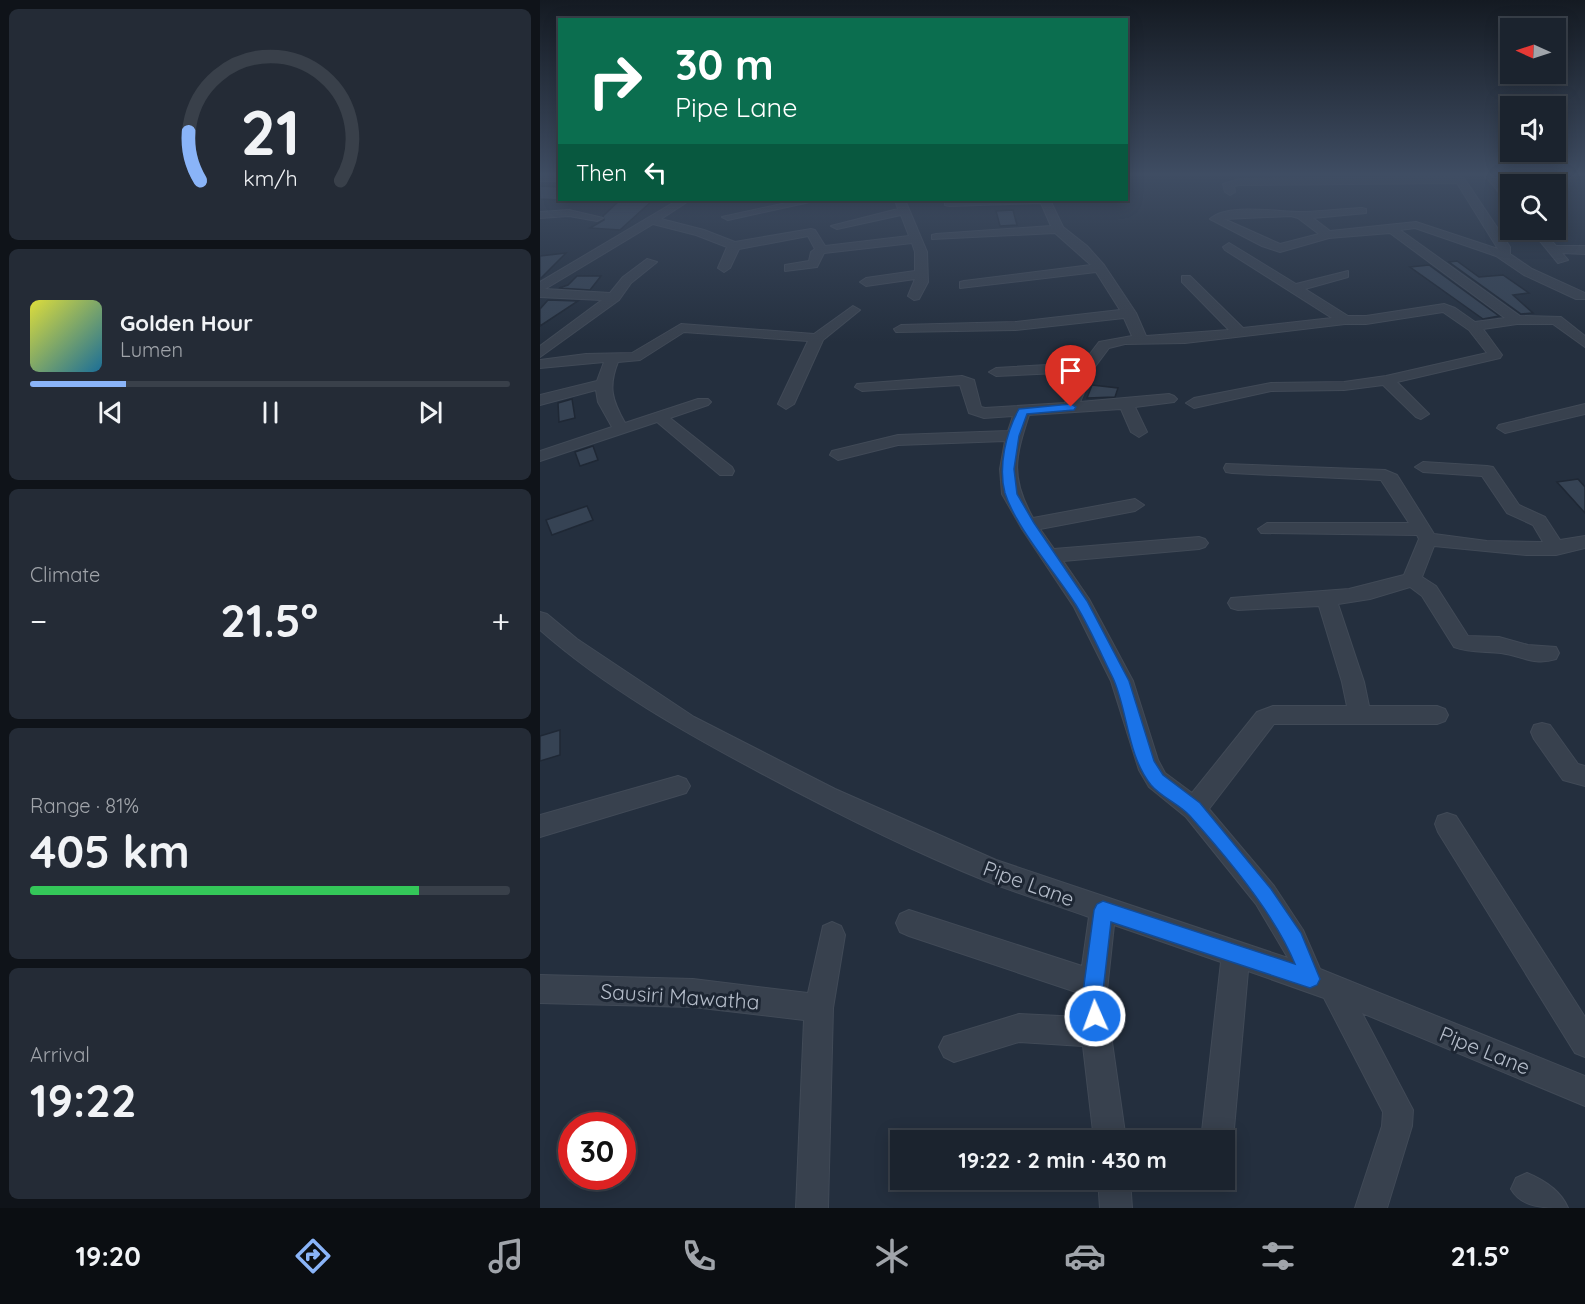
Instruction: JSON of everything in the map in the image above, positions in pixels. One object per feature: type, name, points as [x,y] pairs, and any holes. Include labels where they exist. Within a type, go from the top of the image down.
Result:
[{"type":"street","points":[[540,287],[635,229]]},
{"type":"street","points":[[689,229],[734,246],[810,232],[822,250]]},
{"type":"street","points":[[913,229],[921,252],[922,282],[914,296]]},
{"type":"street","points":[[936,237],[1052,229]]},
{"type":"street","points":[[1058,229],[1083,249],[1100,268],[1129,313],[1141,340]]},
{"type":"street","points":[[1237,229],[1266,244],[1280,248],[1328,236],[1389,229]]},
{"type":"street","points":[[1319,229],[1328,236]]},
{"type":"street","points":[[1393,229],[1517,320]]},
{"type":"street","points":[[1428,229],[1500,254],[1528,272],[1581,296]]},
{"type":"street","points":[[1492,229],[1504,247],[1505,252],[1500,254]]},
{"type":"street","points":[[789,268],[813,264],[817,258],[817,252],[822,250],[916,239]]},
{"type":"street","points":[[1545,240],[1562,260]]},
{"type":"street","points":[[724,268],[734,246]]},
{"type":"street","points":[[1229,247],[1345,320]]},
{"type":"street","points":[[1553,249],[1585,250]]},
{"type":"street","points":[[540,353],[614,297],[627,280],[651,262]]},
{"type":"street","points":[[964,285],[1100,268]]},
{"type":"street","points":[[866,282],[921,274]]},
{"type":"street","points":[[1294,288],[1344,274]]},
{"type":"street","points":[[1186,279],[1239,332]]},
{"type":"street","points":[[540,293],[614,297]]},
{"type":"street","points":[[1071,407],[1087,367],[1104,345],[1141,340],[1185,339],[1345,320],[1383,318],[1444,308],[1454,312],[1471,327],[1491,348],[1493,357],[1386,380],[1344,386],[1272,387],[1194,403]]},
{"type":"street","points":[[786,404],[817,338],[853,310]]},
{"type":"street","points":[[901,329],[1015,326],[1129,313]]},
{"type":"street","points":[[1471,327],[1517,320],[1556,320],[1585,343]]},
{"type":"street","points":[[540,364],[635,357],[681,328],[817,338]]},
{"type":"street","points":[[613,357],[602,384],[601,393],[621,430]]},
{"type":"street","points":[[996,372],[1087,367]]},
{"type":"street","points":[[862,387],[962,380],[969,383],[974,410],[984,413],[1022,412],[1168,399]]},
{"type":"street","points":[[1386,380],[1420,414]]},
{"type":"street","points":[[540,400],[602,384]]},
{"type":"street","points":[[540,456],[703,402]]},
{"type":"street","points":[[1125,404],[1133,415],[1139,432]]},
{"type":"street","points":[[1505,428],[1585,409]]},
{"type":"street","points":[[1022,412],[1014,436],[1008,469],[1011,494],[1028,525],[1082,604],[1122,681],[1147,763],[1157,780],[1194,809],[1265,895],[1398,1110],[1397,1126],[1371,1208]]},
{"type":"street","points":[[661,417],[726,471]]},
{"type":"street","points":[[838,455],[898,440],[1014,436]]},
{"type":"street","points":[[1423,467],[1487,471],[1514,509],[1539,521],[1556,549]]},
{"type":"street","points":[[1232,468],[1385,475],[1394,483],[1423,534],[1412,579]]},
{"type":"street","points":[[1028,525],[1135,505]]},
{"type":"street","points":[[1267,529],[1423,534],[1473,546],[1556,549],[1585,542]]},
{"type":"street","points":[[1050,556],[1199,543]]},
{"type":"street","points":[[1238,603],[1326,598],[1391,588],[1412,579]]},
{"type":"street","points":[[1412,579],[1429,591],[1461,642],[1473,646],[1500,645],[1531,656],[1549,653]]},
{"type":"street","points":[[1326,598],[1353,682],[1360,717]]},
{"type":"street","name":"Pipe Lane","points":[[540,619],[570,645],[686,723],[827,796],[992,871],[1321,983],[1585,1091]]},
{"type":"street","points":[[1194,809],[1265,718],[1273,715],[1360,717],[1437,715]]},
{"type":"street","points":[[1542,732],[1571,773],[1585,776]]},
{"type":"street","points":[[540,826],[678,786]]},
{"type":"street","points":[[1447,824],[1585,1043]]},
{"type":"street","points":[[1103,910],[1092,1000],[1109,1130]]},
{"type":"street","points":[[909,923],[1094,984]]},
{"type":"street","points":[[812,1208],[819,1008],[832,935]]},
{"type":"street","points":[[1217,1130],[1236,953]]},
{"type":"street","name":"Sausiri Mawatha","points":[[540,989],[693,993],[819,1008]]},
{"type":"street","points":[[954,1047],[1019,1028],[1097,1032]]},
{"type":"street","points":[[1114,1190],[1116,1208]]},
{"type":"building","points":[[566,253],[540,279],[540,256]]},
{"type":"building","points":[[1457,261],[1479,277],[1503,275],[1529,293],[1513,295],[1533,313],[1521,314],[1449,262]]},
{"type":"building","points":[[1429,265],[1499,316],[1483,319],[1410,267]]},
{"type":"building","points":[[577,276],[601,276],[590,290],[559,288],[568,285]]},
{"type":"building","points":[[548,300],[578,301],[540,326],[540,309]]},
{"type":"building","points":[[1092,385],[1118,388],[1115,397],[1087,398]]},
{"type":"building","points":[[572,399],[575,418],[559,422],[558,403]]},
{"type":"building","points":[[593,446],[598,460],[580,466],[575,452]]},
{"type":"building","points":[[1578,479],[1585,487],[1585,513],[1557,482]]},
{"type":"building","points":[[587,506],[593,520],[552,535],[546,520]]},
{"type":"building","points":[[560,730],[560,755],[540,761],[540,736]]},
{"type":"route","points":[[1071,407],[1022,412],[1014,436],[1008,469],[1011,494],[1028,525],[1082,604],[1122,681],[1147,763],[1157,780],[1194,809],[1265,895],[1294,939],[1310,979],[1103,910],[1092,1000],[1095,1016]]}]
